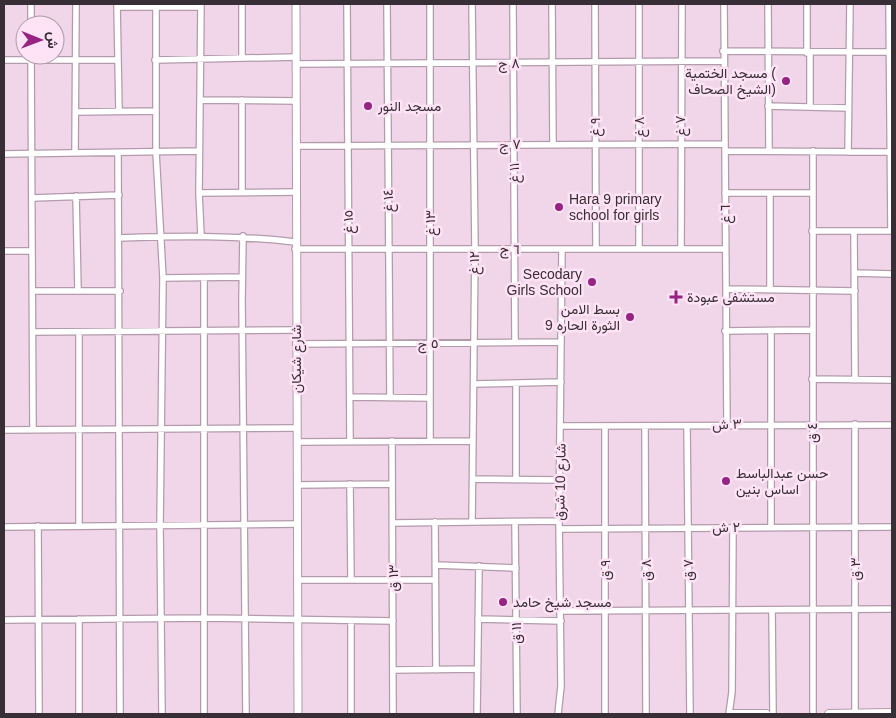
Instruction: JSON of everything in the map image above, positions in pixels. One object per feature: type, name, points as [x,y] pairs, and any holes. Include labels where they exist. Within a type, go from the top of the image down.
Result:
[{"type":"main road","points":[[829,714],[892,713]]},
{"type":"main road","points":[[734,714],[766,714]]},
{"type":"street","points":[[75,153],[76,4]]},
{"type":"street","points":[[242,4],[242,58]]},
{"type":"street","name":"شارع شيكان","points":[[296,4],[298,714]]},
{"type":"street","name":"١٥ غ","points":[[347,4],[350,441]]},
{"type":"street","name":"١٤ غ","points":[[387,4],[386,146],[390,248],[390,398]]},
{"type":"street","name":"١٣ غ","points":[[430,4],[430,441]]},
{"type":"street","name":"١٢ غ","points":[[472,4],[472,145],[475,249],[472,522]]},
{"type":"street","name":"١١ غ","points":[[513,4],[515,342]]},
{"type":"street","points":[[552,4],[553,145]]},
{"type":"street","name":"٩ غ","points":[[595,4],[594,145],[596,250]]},
{"type":"street","name":"٨ غ","points":[[639,4],[639,249]]},
{"type":"street","name":"٧ غ","points":[[681,249],[680,61],[682,4]]},
{"type":"street","name":"٦ غ","points":[[724,4],[727,424]]},
{"type":"street","points":[[768,4],[769,150]]},
{"type":"street","points":[[807,4],[810,107]]},
{"type":"street","points":[[848,152],[850,4]]},
{"type":"street","points":[[812,231],[892,231],[892,92],[889,4]]},
{"type":"street","points":[[119,111],[117,5],[156,7],[201,5],[199,152],[201,236]]},
{"type":"street","points":[[156,7],[156,152],[163,278],[163,429],[160,526],[162,714]]},
{"type":"street","points":[[723,51],[891,52]]},
{"type":"street","name":"٨ ج","points":[[155,60],[242,58],[348,64],[723,61]]},
{"type":"street","points":[[65,60],[117,60]]},
{"type":"street","points":[[31,65],[33,430]]},
{"type":"street","points":[[201,100],[296,101]]},
{"type":"street","points":[[242,100],[242,192]]},
{"type":"street","points":[[768,106],[848,108]]},
{"type":"street","points":[[76,112],[156,111]]},
{"type":"street","name":"٧ ج","points":[[296,146],[680,144],[769,150],[891,152]]},
{"type":"street","name":"٤ ق","points":[[813,151],[813,714]]},
{"type":"street","points":[[4,154],[199,152]]},
{"type":"street","points":[[118,153],[120,291],[120,714]]},
{"type":"street","points":[[199,193],[296,192]]},
{"type":"street","points":[[725,193],[812,193]]},
{"type":"street","points":[[770,194],[770,289]]},
{"type":"street","points":[[32,198],[119,195]]},
{"type":"street","points":[[76,196],[78,290]]},
{"type":"street","points":[[854,231],[856,380]]},
{"type":"street","points":[[244,236],[242,277],[245,428],[246,714]]},
{"type":"street","name":"٦ ج","points":[[119,238],[244,236],[296,246],[349,249],[725,249]]},
{"type":"street","name":"شارع 10 شرق","points":[[558,714],[561,686],[559,521],[561,480],[560,342],[562,249]]},
{"type":"street","points":[[4,251],[32,251]]},
{"type":"street","points":[[855,273],[892,274]]},
{"type":"street","points":[[163,278],[242,277]]},
{"type":"street","points":[[204,278],[204,714]]},
{"type":"street","points":[[726,289],[855,291]]},
{"type":"street","points":[[33,291],[120,291]]},
{"type":"street","points":[[33,332],[296,330]]},
{"type":"street","points":[[725,331],[812,330]]},
{"type":"street","points":[[771,331],[771,527]]},
{"type":"street","points":[[79,332],[79,526]]},
{"type":"street","name":"٥ ج","points":[[296,344],[350,342],[389,344],[431,342],[560,342]]},
{"type":"street","points":[[812,380],[892,380]]},
{"type":"street","points":[[474,384],[561,382]]},
{"type":"street","points":[[516,384],[516,479]]},
{"type":"street","points":[[350,398],[430,398]]},
{"type":"street","name":"٣ ش","points":[[561,426],[687,426],[771,423],[892,425]]},
{"type":"street","name":"٣ ق","points":[[854,714],[855,424]]},
{"type":"street","name":"٩ ق","points":[[605,426],[605,714]]},
{"type":"street","name":"٨ ق","points":[[645,426],[646,714]]},
{"type":"street","name":"٧ ق","points":[[687,426],[690,714]]},
{"type":"street","points":[[4,430],[297,428]]},
{"type":"street","name":"١٣ ق","points":[[392,441],[393,714]]},
{"type":"street","points":[[297,442],[473,441]]},
{"type":"street","points":[[473,479],[561,480]]},
{"type":"street","points":[[350,484],[351,579]]},
{"type":"street","points":[[297,485],[392,484]]},
{"type":"street","points":[[393,523],[559,521]]},
{"type":"street","points":[[436,522],[436,670]]},
{"type":"street","name":"١١ ق","points":[[515,522],[517,714]]},
{"type":"street","points":[[4,526],[297,524]]},
{"type":"street","points":[[38,526],[39,714]]},
{"type":"street","points":[[729,714],[732,692],[733,527]]},
{"type":"street","name":"٢ ش","points":[[560,529],[892,527]]},
{"type":"street","points":[[436,565],[516,568]]},
{"type":"street","points":[[476,714],[478,566]]},
{"type":"street","points":[[297,580],[435,580]]},
{"type":"street","points":[[561,611],[855,611],[892,609]]},
{"type":"street","points":[[772,610],[773,714]]},
{"type":"street","points":[[4,620],[245,618],[393,621]]},
{"type":"street","points":[[78,714],[79,619]]},
{"type":"street","points":[[478,620],[561,621]]},
{"type":"street","points":[[351,621],[351,714]]},
{"type":"street","points":[[393,670],[477,669]]},
{"type":"place","name":"مسجد الختمية ( الشيخ الصحاف)","points":[[786,81]]},
{"type":"place","name":"مسجد النور","points":[[368,106]]},
{"type":"place","name":"Hara 9 primary school for girls","points":[[559,207]]},
{"type":"place","name":"Secodary Girls School","points":[[592,282]]},
{"type":"place","name":"مستشفى عبودة","points":[[676,297]]},
{"type":"place","name":"بسط الامن الثورة الحاره 9","points":[[630,317]]},
{"type":"place","name":"حسن عبدالباسط اساس بنين","points":[[726,481]]},
{"type":"place","name":"مسجد شيخ حامد","points":[[503,602]]}]
